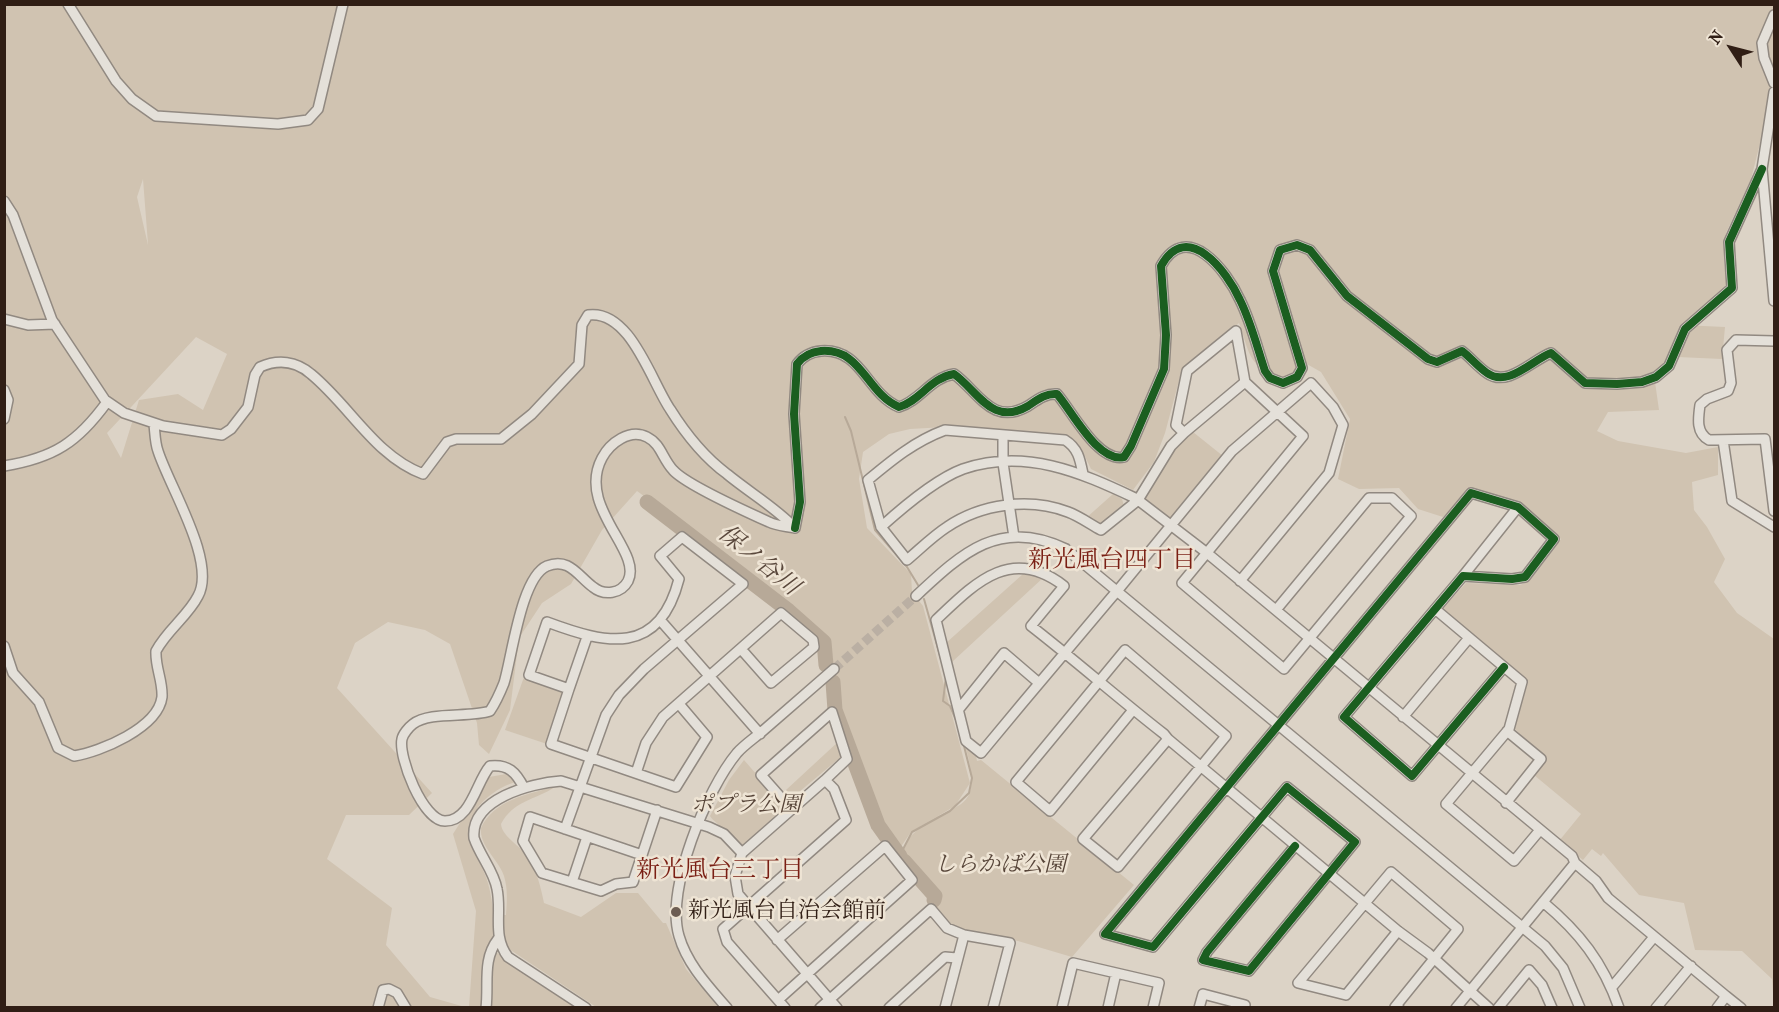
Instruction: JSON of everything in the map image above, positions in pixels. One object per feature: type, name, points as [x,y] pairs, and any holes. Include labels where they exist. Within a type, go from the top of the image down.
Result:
[{"type":"street","points":[[68,4],[116,81],[132,99],[156,116],[278,124],[299,123],[314,116],[324,85],[343,4]]},
{"type":"street","points":[[1774,15],[1762,43],[1764,58],[1774,83]]},
{"type":"street","points":[[1774,92],[1762,170],[1774,302]]},
{"type":"street","points":[[795,528],[800,502],[795,452],[795,380],[797,364],[813,351],[828,350],[855,360],[883,397],[899,407],[907,405],[942,376],[954,374],[965,382],[984,405],[1001,412],[1013,413],[1049,393],[1057,394],[1085,433],[1109,457],[1116,459],[1124,456],[1131,446],[1164,369],[1166,335],[1161,266],[1172,251],[1183,247],[1196,248],[1208,254],[1240,298],[1270,378],[1283,383],[1297,377],[1302,364],[1273,271],[1280,250],[1297,245],[1310,250],[1347,296],[1428,359],[1437,362],[1462,351],[1487,374],[1498,377],[1513,375],[1551,353],[1585,383],[1642,382],[1656,377],[1669,366],[1685,329],[1732,288],[1728,242],[1762,170]]},
{"type":"street","points":[[4,201],[13,215],[55,324],[107,402],[124,413],[154,424],[222,435],[231,429],[248,407],[255,375],[260,367],[281,361],[311,373],[380,447],[413,472],[423,474],[447,442],[456,439],[501,439],[532,414],[579,364],[582,325],[588,315],[596,314],[606,316],[624,329],[669,408],[705,454],[725,473],[782,514],[795,528]]},
{"type":"street","points":[[1184,433],[1176,425],[1186,371],[1236,331],[1247,317]]},
{"type":"street","points":[[4,319],[28,325],[55,324]]},
{"type":"street","points":[[1236,331],[1245,382],[1303,436],[1182,583],[1284,669],[1411,516],[1392,498],[1369,498],[1276,610]]},
{"type":"street","points":[[1774,341],[1736,340],[1727,351],[1731,383],[1728,391],[1707,399],[1700,405],[1698,418],[1699,430],[1704,437],[1723,440],[1765,439],[1774,511]]},
{"type":"street","points":[[1083,474],[1074,446],[1065,440],[945,430],[927,437],[905,451],[868,480],[881,527],[908,560],[946,527],[963,517],[1008,504],[1040,504],[1069,512],[1101,530],[1138,500],[1171,447],[1184,433],[1245,382]]},
{"type":"street","points":[[1240,581],[1329,473],[1342,425],[1333,407],[1311,383],[1275,411],[1232,451],[1118,590],[1065,652],[981,753],[966,741],[936,620],[987,576],[1006,569],[1033,569],[1051,576],[1064,586],[1031,626],[1065,652],[1262,816],[1295,846],[1331,873],[1364,903],[1428,953],[1433,960],[1489,1008]]},
{"type":"street","points":[[4,390],[8,400],[4,419]]},
{"type":"street","points":[[4,466],[49,455],[64,448],[83,433],[107,402]]},
{"type":"street","points":[[4,646],[13,673],[39,702],[58,748],[66,753],[74,756],[105,749],[148,721],[159,705],[162,690],[156,651],[175,622],[198,596],[203,582],[197,546],[158,451],[154,424]]},
{"type":"street","points":[[524,788],[512,769],[501,765],[490,766],[462,814],[446,821],[440,820],[434,816],[416,793],[404,758],[402,737],[413,724],[423,719],[479,715],[490,711],[504,681],[527,594],[543,568],[550,564],[572,567],[592,587],[604,592],[618,590],[628,581],[630,574],[626,555],[604,518],[596,484],[603,456],[617,441],[630,434],[645,436],[660,446],[673,471],[689,482],[769,522],[795,528]]},
{"type":"street","points":[[1003,435],[1003,463],[1014,537]]},
{"type":"street","points":[[1723,440],[1732,501],[1774,527]]},
{"type":"street","points":[[881,527],[911,501],[963,470],[1003,463],[1025,461],[1083,474],[1138,500],[1276,610],[1572,856],[1575,863],[1596,881],[1608,898],[1741,1008]]},
{"type":"street","points":[[1295,846],[1207,952],[1203,960],[1249,971],[1355,842],[1287,787],[1153,947],[1105,934],[1471,493],[1518,507],[1554,539],[1525,577],[1512,579],[1463,576]]},
{"type":"street","points":[[1504,667],[1412,776],[1344,717],[1518,507]]},
{"type":"street","points":[[566,829],[606,715],[619,694],[644,669],[679,642],[743,584],[682,537],[660,556],[679,579],[674,597],[661,621],[627,639],[610,641],[587,637],[548,622],[529,675],[569,689]]},
{"type":"street","points":[[916,596],[962,554],[987,542],[1014,537],[1041,539],[1066,549],[1523,927],[1559,962],[1573,986],[1580,1008]]},
{"type":"street","points":[[1435,609],[1522,682],[1507,731],[1446,804],[1514,861],[1540,830]]},
{"type":"street","points":[[636,773],[652,731],[678,704],[781,614],[813,640],[814,647],[771,683],[741,649]]},
{"type":"street","points":[[661,621],[760,734]]},
{"type":"street","points":[[587,637],[551,744],[676,787],[707,737],[678,704]]},
{"type":"street","points":[[1403,717],[1469,638]]},
{"type":"street","points":[[1134,710],[1050,811],[1016,782],[1125,650],[1226,736],[1118,867],[1083,839],[1168,739]]},
{"type":"street","points":[[959,709],[1004,652],[1039,683]]},
{"type":"street","points":[[727,1008],[699,974],[687,955],[678,934],[675,912],[677,892],[699,824],[722,772],[739,750],[834,669]]},
{"type":"street","points":[[790,809],[761,775],[832,712],[847,759],[742,853],[735,876],[738,894],[837,1008]]},
{"type":"street","points":[[1506,803],[1541,759],[1507,731]]},
{"type":"street","points":[[785,1008],[727,942],[723,929],[846,820],[834,789],[825,780]]},
{"type":"street","points":[[586,1008],[508,957],[498,939],[498,889],[477,846],[473,829],[484,810],[502,798],[524,788],[545,782],[561,781],[699,824],[724,834],[742,853]]},
{"type":"street","points":[[642,855],[530,817],[523,841],[542,873],[601,891],[616,884],[633,882],[642,855],[657,810]]},
{"type":"street","points":[[572,882],[587,837]]},
{"type":"street","points":[[777,940],[885,846],[912,880],[778,1000]]},
{"type":"street","points":[[1456,1008],[1575,863]]},
{"type":"street","points":[[1398,931],[1346,995],[1298,983],[1390,872],[1458,929],[1395,1006],[1399,1008]]},
{"type":"street","points":[[1543,902],[1579,934],[1595,954],[1612,987],[1619,1008]]},
{"type":"street","points":[[820,1008],[931,909],[947,928],[964,935],[1010,943],[993,1008]]},
{"type":"street","points":[[945,1008],[964,935]]},
{"type":"street","points":[[1612,987],[1654,937]]},
{"type":"street","points":[[486,1008],[487,961],[490,948],[498,939]]},
{"type":"street","points":[[889,1007],[945,957],[957,958]]},
{"type":"street","points":[[1062,1008],[1073,963],[1159,983],[1153,1008]]},
{"type":"street","points":[[1656,1008],[1691,966]]},
{"type":"street","points":[[1498,1008],[1529,970],[1542,985],[1552,1008]]},
{"type":"street","points":[[1108,1008],[1116,973]]},
{"type":"street","points":[[378,1008],[380,997],[384,990],[388,989],[397,993],[406,1008]]},
{"type":"street","points":[[1199,1008],[1203,994],[1245,1005],[1244,1008]]},
{"type":"street","points":[[1717,1008],[1726,996]]},
{"type":"green space","points":[[5,5],[1774,5],[1774,88],[1751,179],[1726,233],[1724,263],[1727,286],[1681,325],[1725,327],[1722,359],[1678,357],[1654,375],[1659,410],[1608,412],[1597,431],[1618,441],[1686,453],[1718,447],[1718,475],[1692,482],[1694,510],[1707,527],[1725,559],[1714,582],[1737,613],[1774,639],[1774,1007],[1772,979],[1742,951],[1695,950],[1684,903],[1639,895],[1603,853],[1601,856],[1592,849],[1583,860],[1559,841],[1581,814],[1534,775],[1546,760],[1513,727],[1528,682],[1441,610],[1466,583],[1520,585],[1525,583],[1561,539],[1520,504],[1471,490],[1443,517],[1418,509],[1399,488],[1359,489],[1338,479],[1350,419],[1321,372],[1305,363],[1293,375],[1279,379],[1269,374],[1251,357],[1239,323],[1181,373],[1165,433],[1154,462],[1133,490],[1091,469],[1081,448],[1063,434],[945,427],[910,429],[889,434],[863,452],[859,479],[867,528],[911,574],[912,592],[923,606],[970,783],[955,806],[911,832],[898,851],[880,825],[840,712],[830,641],[793,606],[637,491],[602,530],[571,584],[542,603],[519,638],[510,710],[489,754],[479,745],[477,723],[450,644],[425,630],[388,622],[355,643],[337,688],[432,793],[409,815],[346,815],[327,859],[392,908],[386,945],[430,997],[465,1007],[5,1008]],"holes":[[[143,179],[148,244],[148,245],[137,197]],[[196,337],[227,354],[203,410],[178,394],[139,400],[121,458],[107,433]]]},
{"type":"green space","points":[[1193,432],[1223,456],[1173,517],[1166,517],[1142,501],[1173,449]]},
{"type":"green space","points":[[1113,494],[1122,499],[1124,506],[1099,528],[1085,519]]},
{"type":"green space","points":[[1023,574],[1044,577],[952,662],[946,643]]},
{"type":"green space","points":[[524,677],[562,690],[564,696],[547,744],[505,730]]},
{"type":"green space","points":[[839,741],[842,756],[793,797],[786,790]]},
{"type":"green space","name":"しらかば公園","points":[[965,745],[975,752],[977,761],[981,760],[1134,885],[1072,957],[1018,941],[965,931],[953,926],[932,906],[937,895],[901,854],[913,834],[962,803],[968,796],[971,785]]},
{"type":"green space","name":"ポプラ公園","points":[[744,760],[784,806],[783,811],[746,845],[740,844],[710,816],[729,780]]},
{"type":"green space","points":[[512,773],[515,782],[497,790],[482,803],[472,819],[470,829],[471,845],[486,877],[490,892],[496,952],[578,1007],[469,1007],[476,911],[453,834],[489,777]]},
{"type":"green space","points":[[555,787],[512,810],[501,824],[508,837],[531,862],[544,903],[581,917],[616,893],[638,893],[663,923],[666,923],[686,969],[718,1007],[596,1007],[509,949],[502,935],[502,915],[506,915],[507,905],[505,881],[483,841],[481,828],[494,811],[512,800]]},
{"type":"waterway","points":[[845,417],[851,431],[875,530],[907,567],[918,585]]},
{"type":"waterway","name":"保ノ谷川","points":[[647,502],[789,611],[824,642],[826,665]]},
{"type":"waterway","points":[[924,599],[946,677],[943,701],[950,706],[958,725]]},
{"type":"waterway","name":"保ノ谷川","points":[[833,682],[835,710],[878,825],[900,856]]},
{"type":"waterway","points":[[900,855],[912,832],[950,811],[969,793],[972,778],[963,742]]},
{"type":"waterway","name":"保ノ谷川","points":[[904,861],[935,896],[934,900]]},
{"type":"tunnel","points":[[834,669],[916,596]]},
{"type":"railway","points":[[1774,143],[1774,203]]},
{"type":"cycle path","points":[[795,528],[800,502],[794,414],[797,364],[810,353],[835,352],[846,357],[879,392],[899,407],[913,400],[938,380],[954,374],[986,404],[995,410],[1005,412],[1015,411],[1045,396],[1057,394],[1095,444],[1114,457],[1124,457],[1131,446],[1164,369],[1166,335],[1161,266],[1171,253],[1182,247],[1194,248],[1216,264],[1234,288],[1244,308],[1265,371],[1270,378],[1283,383],[1297,377],[1302,368],[1273,271],[1280,250],[1297,245],[1310,250],[1347,296],[1428,359],[1437,362],[1462,351],[1487,373],[1495,377],[1503,377],[1520,371],[1551,353],[1585,383],[1642,382],[1656,377],[1669,366],[1685,329],[1732,288],[1729,242],[1762,169]]},
{"type":"cycle path","points":[[1295,846],[1207,952],[1203,960],[1249,971],[1355,842],[1287,787],[1153,947],[1105,934],[1471,493],[1518,507],[1554,539],[1525,577],[1512,579],[1463,576],[1344,717],[1412,776],[1504,667]]},
{"type":"place","name":"新光風台自治会館前","points":[[676,912]]},
{"type":"district","name":"新光風台四丁目","points":[[1112,561]]},
{"type":"district","name":"新光風台三丁目","points":[[720,871]]}]
